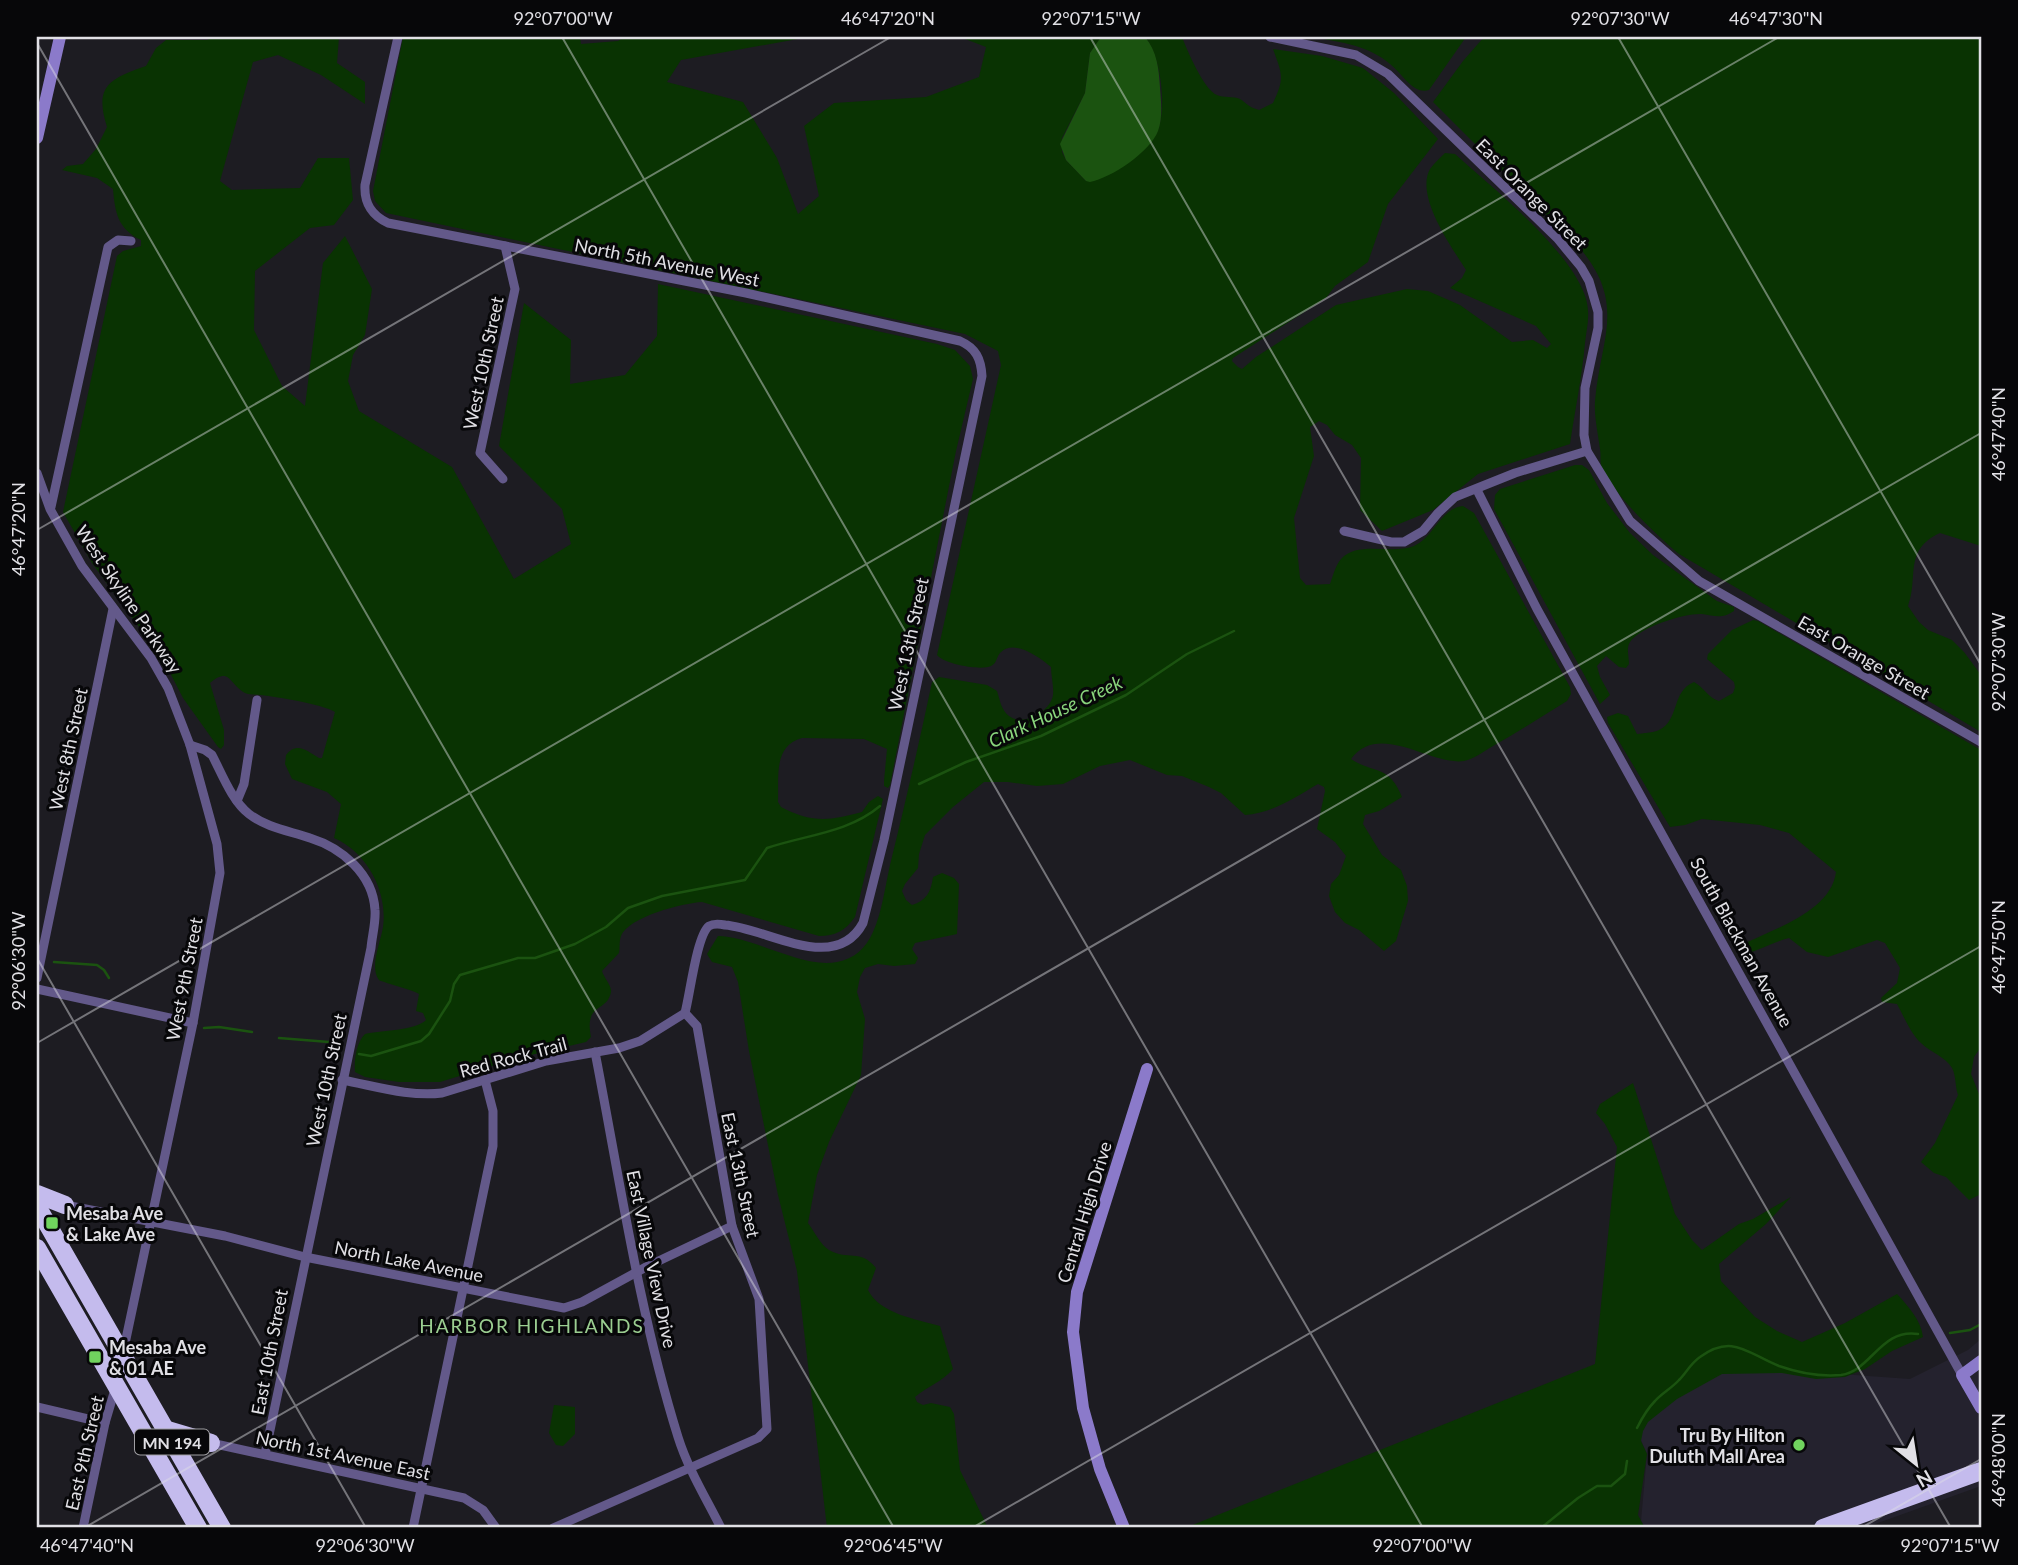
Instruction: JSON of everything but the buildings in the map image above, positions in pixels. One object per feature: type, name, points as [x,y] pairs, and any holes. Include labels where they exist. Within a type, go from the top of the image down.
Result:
[{"type":"highway","points":[[37,1194],[65,1205]]},
{"type":"highway","points":[[38,1211],[65,1205]]},
{"type":"highway","name":"MN 194","points":[[38,1211],[222,1528]]},
{"type":"highway","name":"MN 194","points":[[37,1248],[198,1528]]},
{"type":"highway","points":[[164,1429],[211,1443]]},
{"type":"highway","points":[[1824,1528],[1981,1471]]},
{"type":"street","points":[[37,139],[60,37]]},
{"type":"street","name":"North 5th Avenue West","points":[[398,37],[365,184],[368,207],[379,219],[388,223],[746,293],[960,341],[973,349],[979,360]]},
{"type":"street","name":"East Orange Street","points":[[1270,37],[1356,55],[1388,74],[1575,258],[1589,281],[1598,312],[1598,328],[1585,388],[1587,451],[1630,521],[1699,581],[1981,742]]},
{"type":"street","points":[[50,509],[108,247],[118,240],[131,242]]},
{"type":"street","name":"West 10th Street","points":[[503,479],[480,453],[515,289],[505,246]]},
{"type":"street","name":"West 13th Street","points":[[685,1013],[692,988],[699,940],[709,926],[733,925],[821,948],[844,944],[857,934],[867,912],[982,376],[979,360]]},
{"type":"street","points":[[1344,531],[1391,542],[1404,542],[1423,531],[1455,497],[1515,472],[1587,451]]},
{"type":"street","name":"West Skyline Parkway","points":[[37,473],[50,509],[82,566],[151,658],[168,688],[190,745]]},
{"type":"street","name":"South Blackman Avenue","points":[[1477,490],[1544,621],[1981,1408]]},
{"type":"street","name":"West 8th Street","points":[[37,978],[113,609]]},
{"type":"street","points":[[237,801],[244,783],[257,700]]},
{"type":"street","points":[[190,745],[212,755],[237,801]]},
{"type":"street","name":"West 9th Street","points":[[150,1221],[193,1023],[220,873],[217,844],[190,745]]},
{"type":"street","name":"West 10th Street","points":[[237,801],[248,814],[263,823],[341,851],[368,883],[375,909],[371,948],[305,1257]]},
{"type":"street","points":[[37,989],[193,1023]]},
{"type":"street","name":"Red Rock Trail","points":[[342,1080],[426,1095],[442,1093],[546,1061],[640,1041],[685,1013]]},
{"type":"street","name":"East 13th Street","points":[[685,1013],[697,1026],[732,1226],[759,1299],[766,1429],[758,1438],[690,1468]]},
{"type":"street","name":"East Village View Drive","points":[[595,1052],[635,1273],[678,1438],[690,1468]]},
{"type":"street","name":"Central High Drive","points":[[1124,1528],[1100,1469],[1083,1408],[1073,1332],[1077,1292],[1147,1069]]},
{"type":"street","points":[[413,1528],[493,1146],[493,1111],[485,1080]]},
{"type":"street","name":"North Lake Avenue","points":[[65,1205],[225,1236],[305,1257],[564,1308],[582,1302],[732,1226]]},
{"type":"street","name":"East 9th Street","points":[[83,1528],[150,1221]]},
{"type":"street","name":"East 10th Street","points":[[265,1454],[305,1257]]},
{"type":"street","points":[[1962,1375],[1981,1360]]},
{"type":"street","points":[[37,1407],[105,1423]]},
{"type":"street","name":"North 1st Avenue East","points":[[211,1443],[467,1500],[483,1510],[496,1528]]},
{"type":"street","points":[[553,1528],[690,1468],[721,1528]]},
{"type":"shaded area","points":[[214,37],[339,37],[337,63],[365,82],[365,104],[321,75],[278,55],[253,62],[220,181],[232,190],[300,188],[318,158],[349,158],[353,200],[334,225],[310,228],[255,271],[254,330],[282,386],[305,406],[323,263],[345,236],[372,289],[365,335],[353,355],[348,381],[359,411],[452,467],[514,579],[571,544],[562,509],[499,446],[524,303],[571,340],[570,384],[625,375],[657,336],[658,284],[937,344],[955,350],[970,366],[973,379],[956,451],[890,785],[888,788],[884,786],[887,749],[864,739],[802,738],[793,742],[782,755],[778,773],[778,802],[781,807],[792,812],[821,819],[840,817],[862,812],[869,802],[878,796],[883,799],[855,917],[843,929],[835,934],[819,936],[702,902],[670,908],[634,923],[621,936],[619,953],[602,971],[610,987],[609,999],[593,1013],[591,1037],[586,1042],[518,1058],[440,1082],[399,1082],[365,1077],[355,1072],[356,1052],[365,1034],[406,1028],[426,1020],[423,1013],[416,1011],[419,994],[381,981],[376,975],[375,961],[383,927],[382,900],[373,875],[365,863],[346,844],[334,838],[341,804],[327,792],[292,779],[285,764],[286,755],[298,748],[322,758],[335,712],[300,701],[247,694],[229,678],[222,676],[210,683],[224,730],[224,745],[221,749],[218,747],[183,698],[164,661],[92,563],[63,512],[117,256],[123,251],[141,246],[141,240],[127,231],[119,219],[113,189],[97,178],[62,170],[67,166],[83,164],[96,149],[107,127],[102,102],[104,93],[114,80],[146,66],[156,48],[166,40],[207,40]]},
{"type":"shaded area","points":[[403,37],[580,37],[581,44],[618,41],[625,37],[809,37],[681,60],[667,82],[743,102],[777,158],[798,214],[819,196],[804,126],[834,103],[926,97],[979,77],[986,47],[960,37],[1101,37],[1090,53],[1085,93],[1062,138],[1062,152],[1066,160],[1086,181],[1104,176],[1126,163],[1154,138],[1158,130],[1162,108],[1161,82],[1155,56],[1145,37],[1182,37],[1196,69],[1212,92],[1240,99],[1259,110],[1273,103],[1281,82],[1273,49],[1322,56],[1363,68],[1394,93],[1438,139],[1388,204],[1368,262],[1335,286],[1326,298],[1233,358],[1232,361],[1238,367],[1242,369],[1336,305],[1407,289],[1428,291],[1460,305],[1512,342],[1533,340],[1547,348],[1551,344],[1536,326],[1450,288],[1462,278],[1466,270],[1444,235],[1427,193],[1430,169],[1445,153],[1455,154],[1534,226],[1572,270],[1583,291],[1588,323],[1570,444],[1478,474],[1433,510],[1382,531],[1360,510],[1361,458],[1352,445],[1319,421],[1310,427],[1314,456],[1294,518],[1300,578],[1306,585],[1330,584],[1341,559],[1356,550],[1414,546],[1449,512],[1463,506],[1474,513],[1570,687],[1571,694],[1567,701],[1468,760],[1451,761],[1390,744],[1363,748],[1351,759],[1386,774],[1402,797],[1379,811],[1365,815],[1363,824],[1382,855],[1401,870],[1407,886],[1408,901],[1396,941],[1384,951],[1359,930],[1345,923],[1335,912],[1329,896],[1331,884],[1339,875],[1346,856],[1335,842],[1317,829],[1325,791],[1324,787],[1318,784],[1274,808],[1245,815],[1221,793],[1209,787],[1182,776],[1167,775],[1130,760],[1100,766],[1063,784],[1037,786],[984,782],[953,807],[925,835],[918,868],[902,891],[912,905],[927,895],[933,877],[942,873],[954,878],[959,884],[957,934],[915,943],[912,949],[918,958],[915,964],[878,964],[865,968],[860,977],[857,992],[865,1019],[861,1075],[829,1142],[817,1175],[808,1223],[829,1250],[865,1258],[876,1268],[868,1290],[881,1305],[900,1314],[940,1326],[953,1369],[915,1397],[917,1402],[923,1405],[931,1403],[950,1407],[954,1414],[960,1470],[988,1528],[827,1528],[797,1271],[778,1195],[738,982],[732,967],[712,962],[707,954],[718,936],[746,941],[808,961],[837,962],[854,955],[870,938],[879,916],[932,682],[939,677],[987,685],[997,691],[1004,711],[1021,720],[1036,716],[1051,701],[1051,667],[1027,651],[1019,648],[1006,649],[1000,653],[993,665],[979,668],[955,664],[937,655],[1001,365],[998,351],[965,334],[386,213],[375,201],[373,191]]},
{"type":"shaded area","points":[[1101,37],[1145,37],[1157,61],[1161,115],[1160,126],[1154,139],[1139,155],[1099,180],[1090,182],[1066,160],[1060,144],[1085,93],[1090,53]]},
{"type":"shaded area","points":[[1312,37],[1466,37],[1429,90],[1423,91],[1413,86],[1390,64],[1372,52],[1353,45]]},
{"type":"shaded area","points":[[1484,37],[1981,37],[1981,546],[1940,533],[1928,540],[1921,548],[1914,565],[1908,606],[1928,630],[1952,640],[1981,675],[1981,732],[1679,554],[1647,525],[1614,487],[1601,465],[1595,413],[1607,324],[1604,290],[1596,271],[1583,252],[1433,102]]},
{"type":"shaded area","points":[[1582,465],[1589,470],[1607,503],[1630,533],[1653,555],[1717,601],[1734,607],[1734,611],[1726,615],[1685,616],[1643,631],[1629,644],[1629,664],[1626,668],[1619,667],[1606,656],[1597,666],[1610,695],[1600,704],[1494,509],[1495,495],[1500,489]]},
{"type":"shaded area","points":[[1753,620],[1981,750],[1981,1047],[1974,1057],[1971,1074],[1981,1099],[1981,1194],[1969,1200],[1946,1177],[1934,1173],[1921,1162],[1935,1143],[1958,1095],[1949,1064],[1917,1039],[1897,1004],[1882,1002],[1881,998],[1897,983],[1900,968],[1885,943],[1877,940],[1828,957],[1807,952],[1789,938],[1746,954],[1740,955],[1736,950],[1812,909],[1832,886],[1836,872],[1789,833],[1760,825],[1702,819],[1670,827],[1608,723],[1607,717],[1618,713],[1628,716],[1637,734],[1659,730],[1670,720],[1682,692],[1694,682],[1719,701],[1733,693],[1734,682],[1707,659],[1708,654],[1732,630]]},
{"type":"shaded area","points":[[1633,1083],[1675,1214],[1702,1250],[1739,1224],[1791,1197],[1766,1224],[1719,1264],[1721,1281],[1755,1317],[1802,1342],[1845,1323],[1897,1294],[1917,1319],[1923,1337],[1845,1377],[1816,1379],[1782,1373],[1722,1374],[1677,1399],[1648,1422],[1643,1431],[1641,1441],[1647,1454],[1638,1515],[1645,1528],[1185,1528],[1595,1364],[1617,1147],[1596,1113],[1600,1104]]},
{"type":"shaded area","points":[[1981,1339],[1981,1486],[1864,1528],[1645,1528],[1641,1521],[1647,1454],[1629,1413],[1717,1365],[1910,1379],[1968,1350]]},
{"type":"shaded area","points":[[554,1405],[575,1407],[575,1434],[563,1446],[556,1445],[549,1433]]},
{"type":"waterway","name":"Clark House Creek","points":[[919,784],[966,762],[1041,736],[1126,695],[1187,654],[1234,631]]},
{"type":"waterway","name":"Clark House Creek","points":[[359,1054],[371,1056],[421,1041],[429,1034],[450,1001],[454,984],[460,975],[518,958],[535,958],[575,944],[606,927],[628,908],[662,896],[745,880],[767,848],[840,828],[868,815],[880,806]]},
{"type":"waterway","name":"Clark House Creek","points":[[54,962],[97,965],[109,978]]},
{"type":"waterway","name":"Clark House Creek","points":[[204,1028],[219,1027],[252,1032]]},
{"type":"waterway","name":"Clark House Creek","points":[[279,1038],[329,1042]]},
{"type":"waterway","points":[[1950,1333],[1970,1330],[1981,1324]]},
{"type":"waterway","points":[[1637,1428],[1655,1401],[1676,1383],[1697,1359],[1712,1350],[1731,1346],[1794,1371],[1841,1375],[1860,1366],[1895,1337],[1918,1334]]},
{"type":"waterway","points":[[1541,1528],[1597,1486],[1611,1486],[1625,1474],[1627,1461]]},
{"type":"place","name":"Mesaba Ave & Lake Ave","points":[[52,1223]]},
{"type":"place","name":"Mesaba Ave & 01 AE","points":[[95,1357]]},
{"type":"place","name":"Tru By Hilton Duluth Mall Area","points":[[1799,1445]]},
{"type":"district","name":"HARBOR HIGHLANDS","points":[[532,1325]]}]
